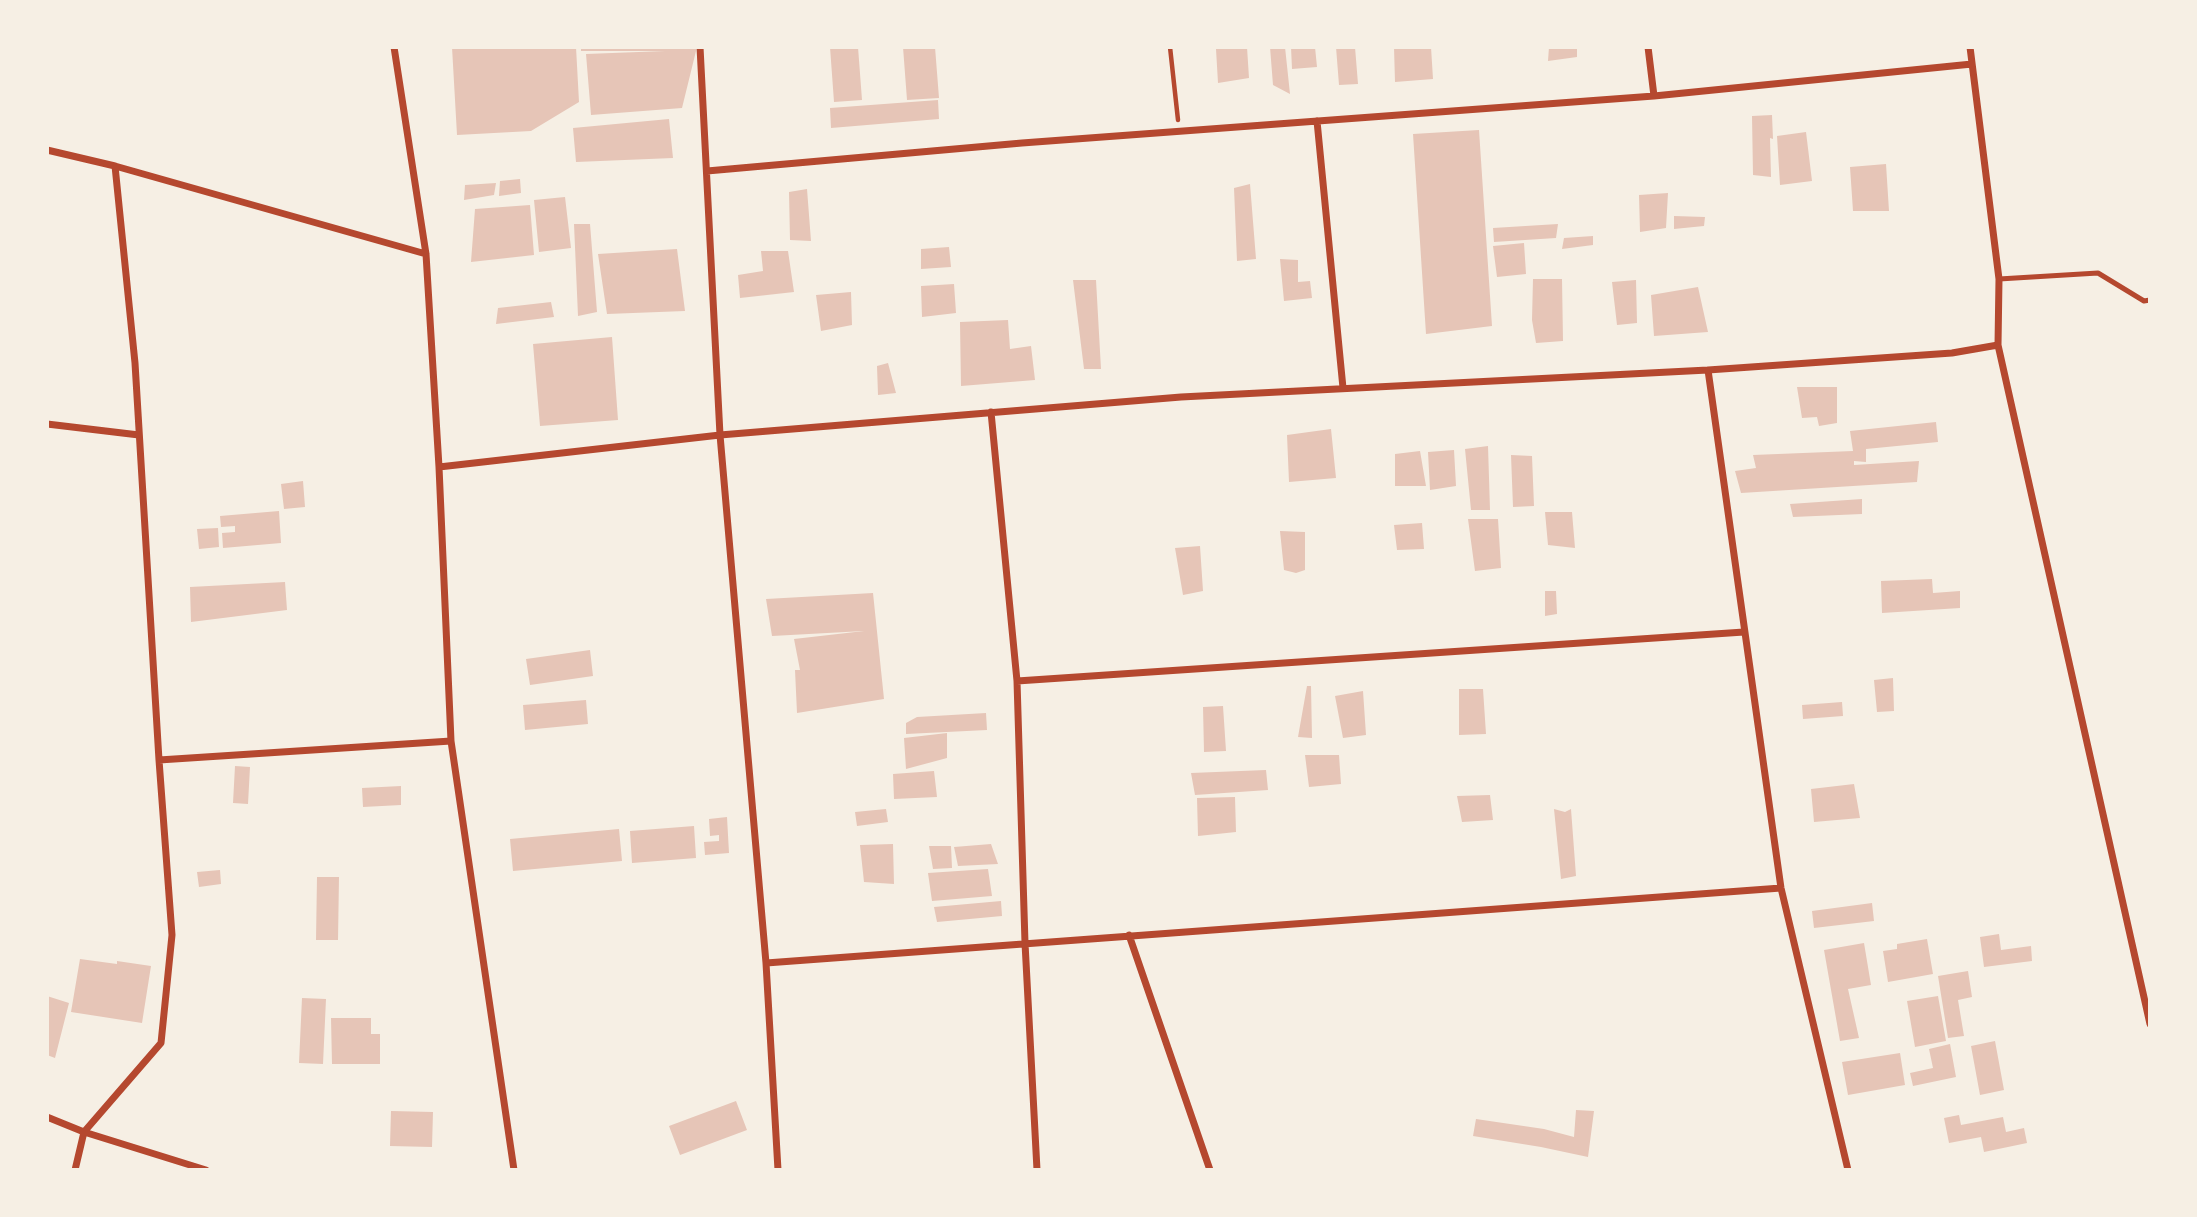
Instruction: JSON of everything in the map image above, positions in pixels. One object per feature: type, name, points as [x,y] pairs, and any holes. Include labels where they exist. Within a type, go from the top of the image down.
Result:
[{"type":"street","points":[[394,47],[426,254],[451,741],[514,1170]]},
{"type":"street","points":[[700,47],[720,435],[766,963],[778,1170]]},
{"type":"street","points":[[1648,47],[1654,96]]},
{"type":"street","points":[[1970,47],[1999,279],[1998,345],[2150,1024]]},
{"type":"street","points":[[707,171],[1179,131],[1654,96],[1972,64]]},
{"type":"street","points":[[1317,121],[1343,388]]},
{"type":"street","points":[[47,150],[115,166],[426,254]]},
{"type":"street","points":[[75,1170],[84,1132],[161,1043],[172,935],[135,363],[115,166]]},
{"type":"street","points":[[439,467],[720,435],[1181,397],[1708,370],[1952,353],[1998,345]]},
{"type":"street","points":[[1708,370],[1781,888],[1848,1170]]},
{"type":"street","points":[[991,412],[1017,681],[1025,943],[1037,1170]]},
{"type":"street","points":[[47,424],[139,435]]},
{"type":"street","points":[[1017,681],[1744,632]]},
{"type":"street","points":[[159,760],[451,741]]},
{"type":"street","points":[[766,963],[1781,888]]},
{"type":"street","points":[[1129,936],[1210,1170]]},
{"type":"street","points":[[47,1117],[84,1132],[206,1170]]},
{"type":"lane","points":[[1999,279],[2098,273],[2144,301],[2150,300]]},
{"type":"path","points":[[1170,47],[1179,131]]},
{"type":"building","points":[[452,47],[576,47],[579,102],[531,131],[457,135]]},
{"type":"building","points":[[581,47],[696,47],[682,108],[591,115],[586,54],[665,51],[581,51]]},
{"type":"building","points":[[830,47],[858,47],[862,100],[834,102]]},
{"type":"building","points":[[903,47],[935,47],[939,98],[907,100]]},
{"type":"building","points":[[1247,47],[1249,78],[1218,83],[1216,49]]},
{"type":"building","points":[[1270,47],[1285,47],[1290,94],[1273,85]]},
{"type":"building","points":[[1291,47],[1315,47],[1317,67],[1292,69]]},
{"type":"building","points":[[1336,47],[1355,47],[1358,84],[1339,85]]},
{"type":"building","points":[[1394,47],[1431,47],[1433,79],[1395,82]]},
{"type":"building","points":[[1549,47],[1577,47],[1577,57],[1548,61]]},
{"type":"building","points":[[938,100],[939,119],[831,128],[830,108]]},
{"type":"building","points":[[1772,115],[1771,177],[1753,175],[1752,116]]},
{"type":"building","points":[[669,119],[673,158],[576,162],[573,128]]},
{"type":"building","points":[[1479,130],[1492,326],[1426,334],[1413,134]]},
{"type":"building","points":[[1806,132],[1812,181],[1780,185],[1777,136]]},
{"type":"building","points":[[1886,164],[1889,211],[1853,211],[1850,167]]},
{"type":"building","points":[[520,179],[521,193],[499,196],[500,181]]},
{"type":"building","points":[[496,183],[494,195],[464,200],[465,185]]},
{"type":"building","points":[[1250,184],[1256,259],[1237,261],[1234,188]]},
{"type":"building","points":[[807,189],[811,241],[790,240],[789,192]]},
{"type":"building","points":[[1668,193],[1666,228],[1640,232],[1639,195]]},
{"type":"building","points":[[565,197],[571,248],[539,252],[534,200]]},
{"type":"building","points":[[530,205],[534,255],[471,262],[475,209]]},
{"type":"building","points":[[1674,216],[1705,217],[1704,226],[1674,229]]},
{"type":"building","points":[[574,224],[590,224],[597,312],[578,316]]},
{"type":"building","points":[[1558,224],[1556,238],[1494,242],[1493,228]]},
{"type":"building","points":[[1593,236],[1593,245],[1562,249],[1564,238]]},
{"type":"building","points":[[1524,243],[1526,274],[1497,277],[1493,246]]},
{"type":"building","points":[[949,247],[951,267],[921,269],[921,249]]},
{"type":"building","points":[[677,249],[685,311],[607,314],[598,254]]},
{"type":"building","points":[[761,251],[788,251],[794,292],[740,298],[738,275],[763,271]]},
{"type":"building","points":[[1280,259],[1298,260],[1298,282],[1310,281],[1312,298],[1284,301]]},
{"type":"building","points":[[1533,279],[1562,279],[1563,341],[1536,343],[1532,320]]},
{"type":"building","points":[[1073,280],[1096,280],[1101,369],[1084,369]]},
{"type":"building","points":[[1636,280],[1637,323],[1617,325],[1612,282]]},
{"type":"building","points":[[954,284],[956,313],[922,317],[921,286]]},
{"type":"building","points":[[1698,287],[1708,332],[1654,336],[1651,295]]},
{"type":"building","points":[[851,292],[852,325],[821,331],[816,295]]},
{"type":"building","points":[[551,302],[554,317],[496,324],[498,308]]},
{"type":"building","points":[[1008,320],[1010,349],[1031,346],[1035,380],[961,386],[960,322]]},
{"type":"building","points":[[612,337],[618,420],[540,426],[533,344]]},
{"type":"building","points":[[888,363],[896,393],[878,395],[877,366]]},
{"type":"building","points":[[1797,387],[1837,387],[1837,423],[1819,426],[1817,417],[1802,418]]},
{"type":"building","points":[[1936,422],[1938,442],[1866,449],[1866,462],[1854,461],[1854,465],[1919,461],[1917,482],[1741,493],[1735,471],[1756,468],[1753,455],[1853,451],[1850,431]]},
{"type":"building","points":[[1331,429],[1336,478],[1289,482],[1287,435]]},
{"type":"building","points":[[1488,446],[1490,510],[1471,510],[1465,449]]},
{"type":"building","points":[[1454,450],[1456,486],[1430,490],[1428,452]]},
{"type":"building","points":[[1420,451],[1426,486],[1395,486],[1395,454]]},
{"type":"building","points":[[1511,455],[1532,456],[1534,506],[1513,507]]},
{"type":"building","points":[[303,481],[305,507],[284,509],[281,484]]},
{"type":"building","points":[[1862,499],[1862,514],[1793,517],[1790,504]]},
{"type":"building","points":[[279,511],[281,543],[223,548],[222,533],[235,532],[235,526],[221,527],[220,516]]},
{"type":"building","points":[[1545,512],[1572,512],[1575,548],[1548,545]]},
{"type":"building","points":[[1468,519],[1498,519],[1501,568],[1475,571]]},
{"type":"building","points":[[1422,523],[1424,549],[1397,550],[1394,525]]},
{"type":"building","points":[[218,528],[219,547],[199,549],[197,529]]},
{"type":"building","points":[[1280,531],[1305,532],[1305,570],[1296,573],[1284,570]]},
{"type":"building","points":[[1200,546],[1203,591],[1183,595],[1175,548]]},
{"type":"building","points":[[1932,579],[1933,593],[1960,591],[1960,608],[1882,613],[1881,581]]},
{"type":"building","points":[[285,582],[287,610],[191,622],[190,587]]},
{"type":"building","points":[[1545,591],[1556,591],[1557,614],[1545,616]]},
{"type":"building","points":[[873,593],[884,699],[797,713],[795,670],[800,670],[794,639],[864,631],[772,636],[766,599]]},
{"type":"building","points":[[590,650],[593,676],[530,685],[526,659]]},
{"type":"building","points":[[1893,678],[1894,711],[1877,712],[1874,680]]},
{"type":"building","points":[[1307,686],[1311,686],[1312,738],[1298,737]]},
{"type":"building","points":[[1459,689],[1483,689],[1486,734],[1459,735]]},
{"type":"building","points":[[1363,691],[1366,735],[1343,738],[1335,696]]},
{"type":"building","points":[[586,700],[588,724],[525,730],[523,705]]},
{"type":"building","points":[[1842,702],[1843,716],[1803,719],[1802,705]]},
{"type":"building","points":[[1223,706],[1226,751],[1204,752],[1203,707]]},
{"type":"building","points":[[986,713],[987,730],[906,734],[906,723],[917,717]]},
{"type":"building","points":[[947,733],[947,758],[906,769],[904,738]]},
{"type":"building","points":[[1305,755],[1339,755],[1341,784],[1309,787]]},
{"type":"building","points":[[235,766],[250,767],[248,804],[233,803]]},
{"type":"building","points":[[1266,770],[1268,790],[1195,795],[1191,773]]},
{"type":"building","points":[[934,771],[937,797],[894,799],[893,774]]},
{"type":"building","points":[[1854,784],[1860,818],[1814,822],[1811,789]]},
{"type":"building","points":[[401,786],[401,805],[363,807],[362,788]]},
{"type":"building","points":[[1490,795],[1493,820],[1462,822],[1457,796]]},
{"type":"building","points":[[1235,797],[1236,832],[1198,836],[1197,798]]},
{"type":"building","points":[[886,809],[888,822],[857,826],[855,812]]},
{"type":"building","points":[[1554,809],[1565,812],[1571,809],[1576,876],[1561,879]]},
{"type":"building","points":[[727,817],[729,853],[705,855],[704,842],[719,841],[719,835],[710,836],[709,819]]},
{"type":"building","points":[[694,826],[696,858],[632,863],[630,831]]},
{"type":"building","points":[[619,829],[622,861],[513,871],[510,839]]},
{"type":"building","points":[[893,844],[894,884],[864,882],[860,845]]},
{"type":"building","points":[[991,844],[998,864],[958,866],[954,847]]},
{"type":"building","points":[[929,846],[951,846],[952,868],[933,869]]},
{"type":"building","points":[[988,869],[992,896],[932,901],[928,873]]},
{"type":"building","points":[[220,870],[221,884],[199,887],[197,872]]},
{"type":"building","points":[[317,877],[339,877],[338,940],[316,940]]},
{"type":"building","points":[[1001,901],[1002,916],[937,922],[934,907]]},
{"type":"building","points":[[1872,903],[1874,921],[1814,928],[1812,911]]},
{"type":"building","points":[[1999,934],[2001,950],[2031,946],[2032,961],[1984,967],[1980,937]]},
{"type":"building","points":[[1927,939],[1933,974],[1888,982],[1883,951],[1897,949],[1897,944]]},
{"type":"building","points":[[1864,943],[1871,985],[1848,989],[1859,1038],[1840,1041],[1824,950]]},
{"type":"building","points":[[80,959],[151,966],[142,1023],[71,1012]]},
{"type":"building","points":[[1968,971],[1972,997],[1958,1000],[1964,1036],[1948,1038],[1938,976]]},
{"type":"building","points":[[47,996],[69,1003],[55,1058],[47,1055]]},
{"type":"building","points":[[1938,996],[1946,1041],[1915,1047],[1907,1001]]},
{"type":"building","points":[[302,998],[326,999],[323,1064],[299,1063]]},
{"type":"building","points":[[331,1018],[371,1018],[371,1034],[380,1034],[380,1064],[332,1064]]},
{"type":"building","points":[[1995,1041],[2004,1090],[1980,1095],[1971,1046]]},
{"type":"building","points":[[1950,1044],[1956,1077],[1913,1086],[1910,1073],[1933,1068],[1929,1049]]},
{"type":"building","points":[[1900,1053],[1905,1085],[1848,1095],[1842,1062]]},
{"type":"building","points":[[736,1101],[747,1130],[680,1155],[669,1126]]},
{"type":"building","points":[[1576,1110],[1594,1111],[1588,1157],[1473,1136],[1476,1119],[1544,1129],[1574,1137]]},
{"type":"building","points":[[391,1111],[433,1112],[432,1147],[390,1146]]},
{"type":"building","points":[[1959,1115],[1961,1125],[2003,1117],[2006,1132],[2024,1128],[2027,1143],[1984,1152],[1981,1137],[1949,1143],[1944,1118]]}]
